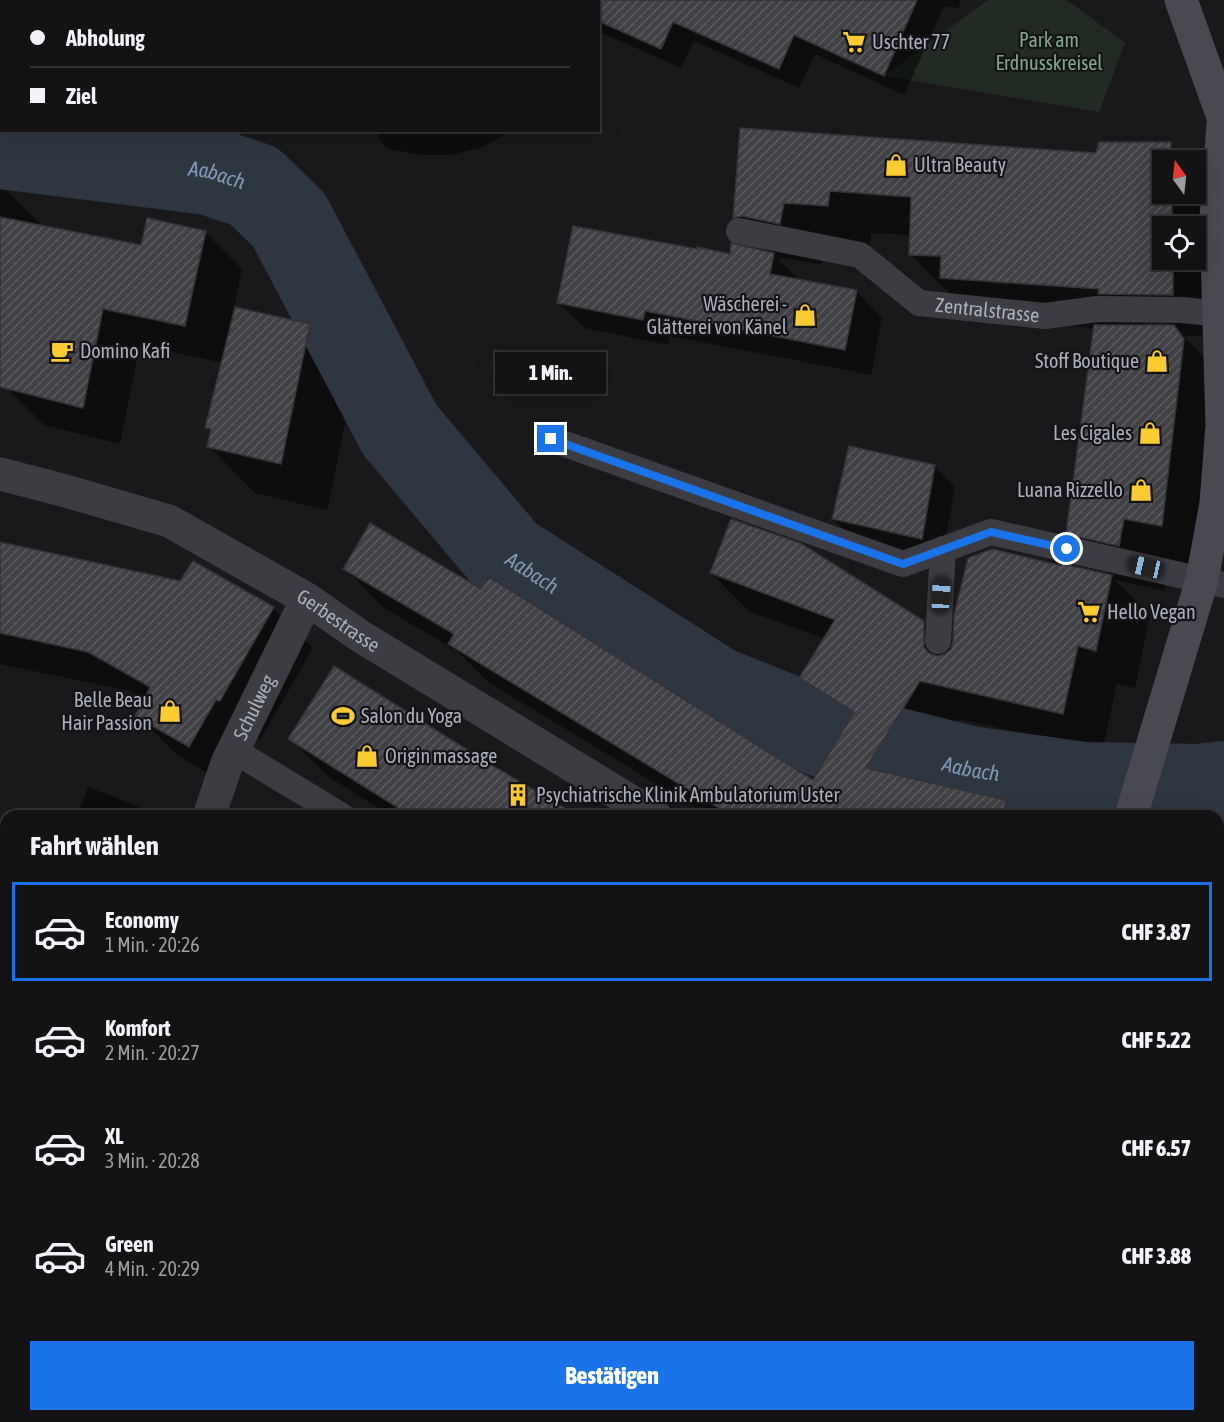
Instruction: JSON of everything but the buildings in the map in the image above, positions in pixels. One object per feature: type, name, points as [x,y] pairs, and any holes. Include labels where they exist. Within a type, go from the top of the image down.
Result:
[{"type":"main road","points":[[1133,810],[1150,754],[1213,583],[1221,436],[1222,314],[1216,217],[1223,114],[1181,0]]},
{"type":"street","name":"Gerbestrasse","points":[[0,474],[169,521],[307,600],[360,636],[645,810]]},
{"type":"street","name":"Schulweg","points":[[211,810],[233,750],[307,600]]},
{"type":"lane","name":"Zentralstrasse","points":[[739,231],[860,255],[919,303],[1045,316],[1097,309],[1183,310],[1222,314]]},
{"type":"lane","points":[[551,439],[903,564],[991,532],[1213,583]]},
{"type":"lane","points":[[938,641],[943,549]]},
{"type":"lane","points":[[233,750],[332,810]]},
{"type":"green space","name":"Park am Erdnusskreisel","points":[[988,0],[1067,0],[1125,43],[1099,112],[884,76]]},
{"type":"waterway","name":"Aabach","points":[[0,145],[209,171],[254,186],[289,220],[400,430],[507,557],[715,690],[825,734],[969,770],[1084,786],[1199,788],[1224,785]]},
{"type":"place","name":"Uschter 77","points":[[854,42]]},
{"type":"place","name":"Ultra Beauty","points":[[896,165]]},
{"type":"place","name":"Wäscherei - Glätterei von Känel","points":[[805,315]]},
{"type":"place","name":"Domino Kafi","points":[[62,351]]},
{"type":"place","name":"Stoff Boutique","points":[[1157,361]]},
{"type":"place","name":"Les Cigales","points":[[1150,433]]},
{"type":"place","name":"Luana Rizzello","points":[[1141,490]]},
{"type":"place","name":"Hello Vegan","points":[[1089,612]]},
{"type":"place","name":"Belle Beau Hair Passion","points":[[170,711]]},
{"type":"place","name":"Salon du Yoga","points":[[343,716]]},
{"type":"place","name":"Origin massage","points":[[367,756]]},
{"type":"place","name":"Psychiatrische Klinik Ambulatorium Uster","points":[[518,795]]},
{"type":"route","points":[[551,439],[903,564],[991,532],[1067,549]]}]
